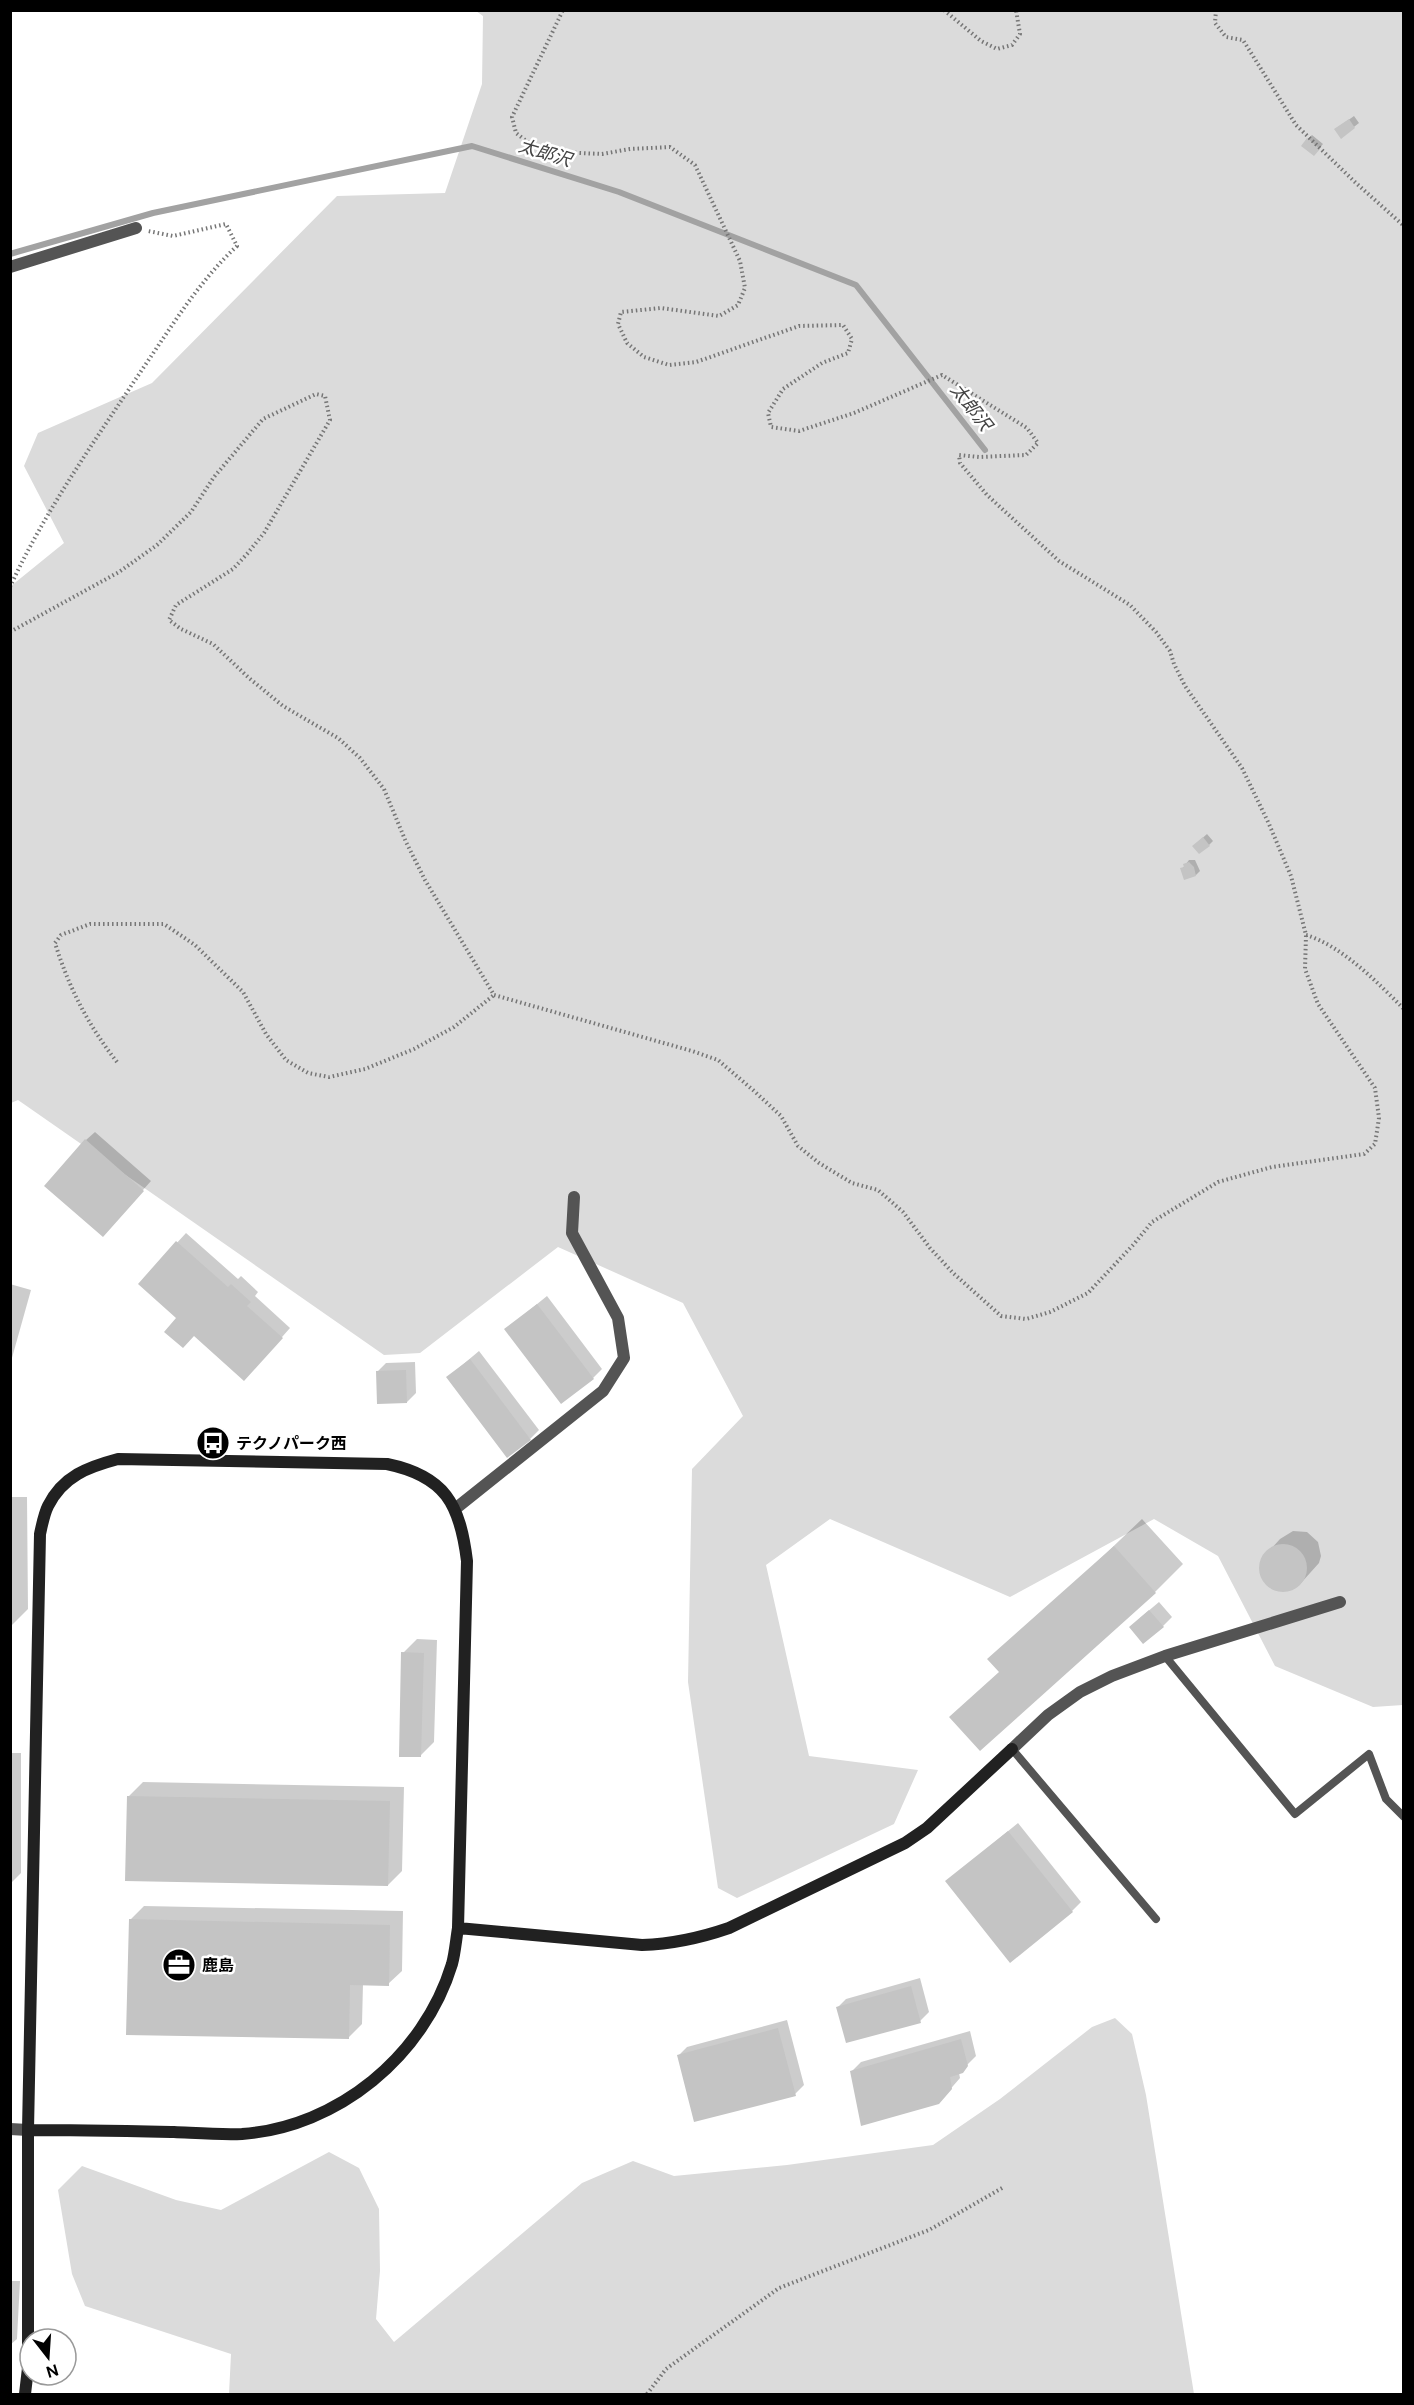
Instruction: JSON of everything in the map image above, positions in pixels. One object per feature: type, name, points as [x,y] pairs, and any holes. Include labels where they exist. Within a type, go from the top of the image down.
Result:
[{"type":"street","points":[[10,267],[136,228]]},
{"type":"street","points":[[455,1509],[603,1391],[624,1358],[618,1318],[572,1233],[574,1197]]},
{"type":"street","points":[[10,2129],[28,2130],[242,2134],[279,2127],[317,2116],[348,2099],[378,2078],[402,2054],[424,2025],[440,1995],[452,1963],[458,1928],[466,1561],[463,1534],[455,1509],[443,1492],[427,1477],[410,1469],[387,1464],[118,1459],[90,1466],[65,1483],[48,1506],[40,1534],[28,2130],[28,2368],[25,2394]]},
{"type":"street","points":[[458,1928],[642,1945],[669,1945],[729,1928],[905,1843],[927,1828],[1048,1715],[1080,1692],[1112,1676],[1165,1656],[1340,1602]]},
{"type":"lane","points":[[1165,1656],[1295,1814],[1369,1754],[1386,1798],[1404,1817]]},
{"type":"lane","points":[[1012,1749],[1156,1919]]},
{"type":"path","points":[[10,632],[119,572],[157,545],[191,512],[214,477],[263,419],[316,394],[325,396],[330,420],[264,533],[234,569],[176,605],[169,620],[181,629],[213,644],[283,706],[338,738],[360,758],[384,789],[425,880],[494,995],[717,1060],[781,1116],[798,1146],[819,1163],[852,1183],[878,1190],[903,1212],[953,1274],[1001,1316],[1026,1319],[1050,1312],[1088,1293],[1152,1222],[1218,1182],[1272,1167],[1364,1154],[1375,1144],[1379,1118],[1375,1088],[1318,1005],[1305,969],[1306,935],[1291,876],[1242,768],[1185,686],[1170,651],[1130,605],[1059,561],[987,495],[960,463],[959,455],[979,457],[1026,455],[1038,443],[1027,428],[942,375],[854,413],[799,431],[771,427],[768,413],[783,389],[822,363],[848,352],[852,339],[843,325],[799,326],[696,362],[669,365],[644,357],[627,343],[618,324],[621,312],[661,308],[719,316],[738,305],[745,288],[740,261],[695,165],[670,147],[602,153],[558,152],[530,144],[516,133],[512,117],[563,10]]},
{"type":"path","points":[[944,10],[974,36],[997,49],[1012,45],[1020,34],[1016,10]]},
{"type":"path","points":[[1216,10],[1215,23],[1226,37],[1243,40],[1296,125],[1404,226]]},
{"type":"path","points":[[10,587],[25,554],[60,492],[178,317],[215,267],[237,246],[226,224],[173,236],[136,228]]},
{"type":"path","points":[[117,1062],[93,1032],[64,975],[55,943],[60,935],[90,924],[164,924],[195,945],[243,992],[266,1034],[286,1060],[308,1073],[328,1077],[365,1069],[414,1049],[454,1027],[494,995]]},
{"type":"path","points":[[1306,935],[1321,940],[1372,978],[1404,1009]]},
{"type":"path","points":[[646,2394],[666,2368],[779,2288],[929,2230],[1004,2187]]},
{"type":"shaded area","points":[[476,11],[1403,11],[1403,1705],[1373,1707],[1275,1666],[1218,1556],[1154,1519],[1010,1597],[830,1519],[766,1565],[809,1756],[918,1770],[894,1824],[737,1898],[718,1888],[688,1682],[692,1469],[743,1416],[683,1303],[558,1247],[420,1353],[384,1355],[18,1100],[11,1103],[11,586],[64,543],[24,466],[38,433],[152,383],[337,196],[445,193],[482,84],[483,16]]},
{"type":"shaded area","points":[[1115,2018],[1132,2034],[1146,2095],[1194,2394],[229,2394],[231,2354],[85,2306],[72,2274],[58,2190],[82,2166],[176,2200],[221,2210],[329,2152],[359,2168],[379,2209],[380,2271],[376,2319],[394,2342],[582,2183],[633,2161],[674,2176],[787,2165],[933,2145],[1000,2099],[1092,2027]]},
{"type":"building","points":[[1349,119],[1355,128],[1341,139],[1334,129]]},
{"type":"building","points":[[1307,138],[1320,149],[1314,156],[1301,146]]},
{"type":"building","points":[[1203,837],[1210,846],[1199,854],[1192,846]]},
{"type":"building","points":[[1189,862],[1194,867],[1196,876],[1184,880],[1180,868]]},
{"type":"building","points":[[85,1139],[144,1191],[103,1237],[44,1186]]},
{"type":"building","points":[[176,1241],[228,1287],[231,1284],[251,1302],[247,1306],[283,1338],[244,1381],[194,1336],[183,1348],[164,1332],[176,1318],[138,1284]]},
{"type":"building","points":[[537,1304],[594,1379],[561,1404],[504,1329]]},
{"type":"building","points":[[470,1359],[531,1440],[507,1458],[446,1377]]},
{"type":"building","points":[[406,1370],[407,1403],[377,1404],[376,1371]]},
{"type":"building","points":[[1278,1544],[1288,1544],[1303,1554],[1307,1568],[1306,1577],[1297,1588],[1288,1592],[1278,1592],[1263,1582],[1259,1573],[1259,1563],[1269,1548]]},
{"type":"building","points":[[1114,1546],[1156,1593],[980,1751],[949,1717],[999,1672],[987,1659]]},
{"type":"building","points":[[1149,1610],[1164,1627],[1143,1644],[1129,1627]]},
{"type":"building","points":[[401,1652],[424,1653],[421,1757],[399,1757]]},
{"type":"building","points":[[127,1796],[390,1801],[388,1886],[125,1881]]},
{"type":"building","points":[[1008,1831],[1073,1912],[1010,1963],[945,1881]]},
{"type":"building","points":[[129,1919],[390,1925],[389,1986],[350,1985],[349,2039],[126,2035]]},
{"type":"building","points":[[911,1986],[921,2023],[846,2043],[836,2007]]},
{"type":"building","points":[[778,2028],[796,2096],[694,2122],[677,2055]]},
{"type":"building","points":[[961,2039],[968,2066],[963,2073],[950,2077],[952,2089],[939,2104],[861,2126],[850,2071]]},
{"type":"waterway","name":"太郎沢","points":[[10,254],[153,213],[472,146],[619,192],[856,285],[985,450]]},
{"type":"place","name":"テクノパーク西","points":[[213,1443]]},
{"type":"place","name":"鹿島","points":[[179,1965]]}]
